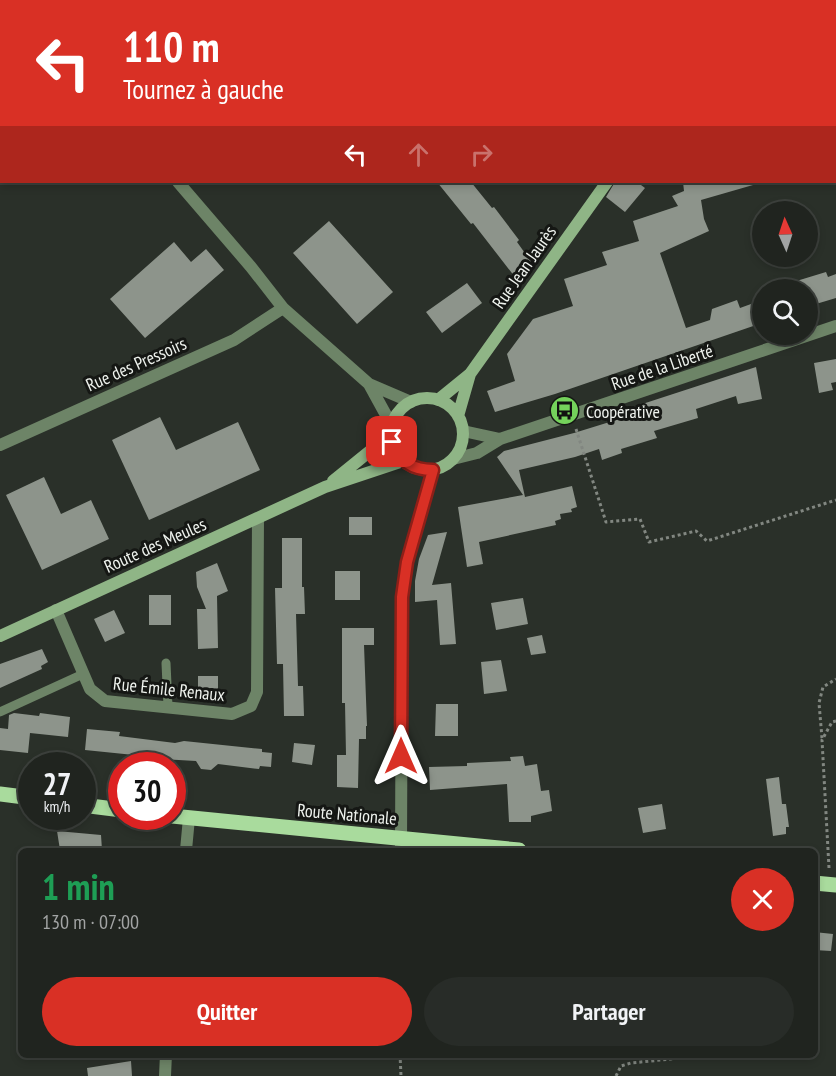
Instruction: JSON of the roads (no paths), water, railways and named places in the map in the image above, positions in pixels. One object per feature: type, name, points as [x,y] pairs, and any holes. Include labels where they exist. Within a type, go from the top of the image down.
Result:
[{"type":"main road","points":[[0,794],[18,796]]},
{"type":"main road","name":"Route Nationale","points":[[186,818],[401,844],[480,848]]},
{"type":"street","points":[[179,183],[283,308],[369,384],[411,402]]},
{"type":"street","name":"Rue Jean Jaurès","points":[[438,400],[470,374],[606,183]]},
{"type":"street","name":"Rue des Pressoirs","points":[[0,445],[234,340],[283,308]]},
{"type":"street","name":"Rue de la Liberté","points":[[453,459],[477,453],[500,439],[836,326]]},
{"type":"street","name":"Rue Jean Jaurès","points":[[458,416],[470,374]]},
{"type":"street","points":[[369,384],[392,430],[395,450],[414,468],[433,470],[447,464],[453,459],[463,441],[463,431],[458,416],[450,406],[438,400],[424,399],[411,402],[403,408],[392,430]]},
{"type":"street","name":"Route des Meules","points":[[325,487],[392,430]]},
{"type":"street","name":"Rue de la Liberté","points":[[463,431],[500,439]]},
{"type":"street","name":"Route des Meules","points":[[0,636],[325,487],[403,460]]},
{"type":"street","points":[[401,844],[402,597],[407,562],[433,470]]},
{"type":"street","name":"Rue Émile Renaux","points":[[56,610],[90,689],[105,701],[232,714],[251,706],[257,692],[258,518]]},
{"type":"street","points":[[186,848],[189,818]]},
{"type":"street","points":[[165,1076],[166,1058]]},
{"type":"lane","points":[[166,663],[168,707]]},
{"type":"lane","points":[[0,712],[83,674]]},
{"type":"place","name":"Coopérative","points":[[565,411]]}]
